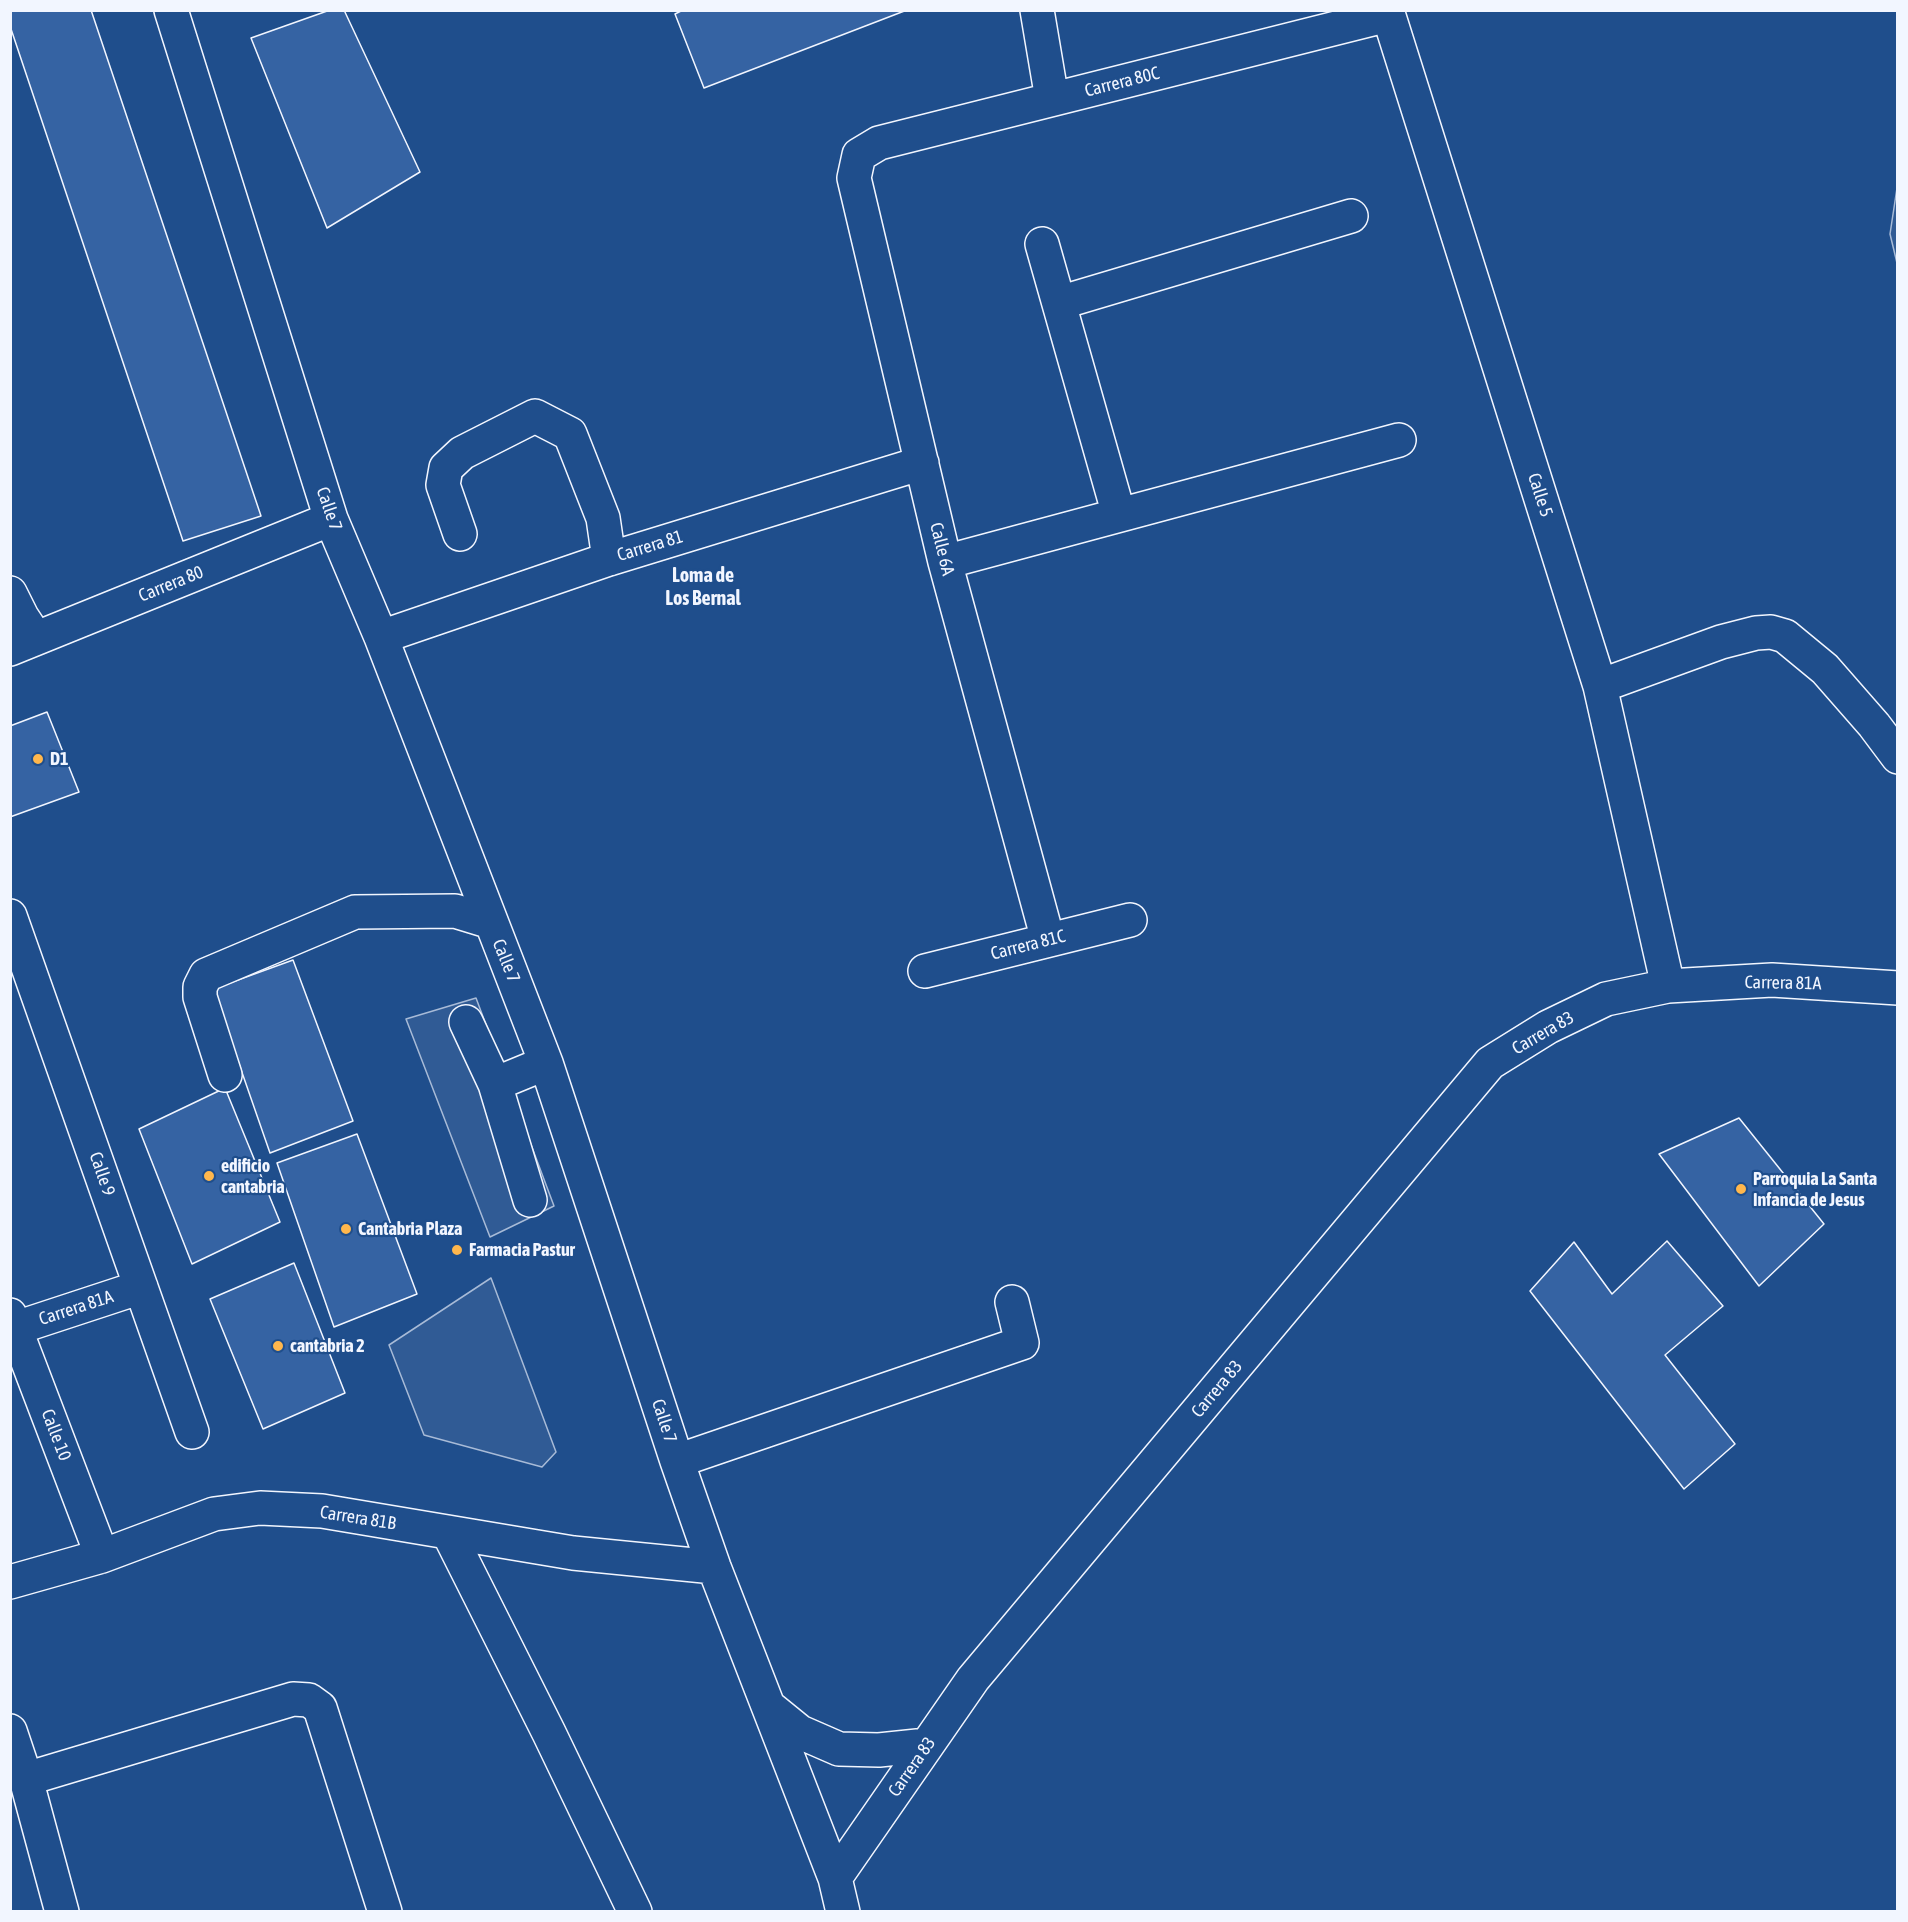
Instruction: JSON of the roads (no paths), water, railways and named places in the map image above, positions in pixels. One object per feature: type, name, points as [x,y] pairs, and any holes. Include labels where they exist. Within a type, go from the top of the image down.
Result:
[{"type":"street","name":"Calle 7","points":[[171,10],[332,519],[480,888],[546,1063],[714,1567],[835,1878],[843,1911]]},
{"type":"street","points":[[1037,10],[1052,99]]},
{"type":"street","name":"Carrera 80C","points":[[859,155],[879,143],[1388,13]]},
{"type":"street","name":"Calle 5","points":[[1388,13],[1600,686],[1668,986]]},
{"type":"street","name":"Calle 6A","points":[[859,155],[854,178],[945,562],[1048,940]]},
{"type":"street","points":[[1059,303],[1351,216]]},
{"type":"street","points":[[1042,244],[1119,515]]},
{"type":"street","points":[[460,534],[443,484],[446,468],[462,453],[536,416],[570,434],[603,518],[609,559]]},
{"type":"street","points":[[945,562],[1399,440]]},
{"type":"street","name":"Carrera 81","points":[[381,637],[609,559],[922,463]]},
{"type":"street","name":"Carrera 80","points":[[23,643],[332,519]]},
{"type":"street","points":[[10,593],[22,617],[23,643]]},
{"type":"street","points":[[1600,686],[1721,642],[1756,633],[1772,632],[1785,636],[1825,669],[1874,725],[1898,757]]},
{"type":"street","points":[[225,1074],[200,997],[200,987],[206,975],[355,912],[455,911],[491,922]]},
{"type":"street","name":"Calle 9","points":[[10,916],[192,1432]]},
{"type":"street","name":"Carrera 81C","points":[[925,970],[1130,920]]},
{"type":"street","name":"Carrera 81A","points":[[1668,986],[1772,980],[1898,988]]},
{"type":"street","name":"Carrera 83","points":[[835,1878],[973,1679],[1490,1064],[1548,1027],[1606,999],[1668,986]]},
{"type":"street","points":[[466,1022],[495,1084],[530,1200]]},
{"type":"street","points":[[495,1084],[546,1063]]},
{"type":"street","name":"Carrera 81A","points":[[12,1324],[141,1287]]},
{"type":"street","points":[[677,1461],[1022,1343],[1012,1302]]},
{"type":"street","name":"Calle 10","points":[[12,1324],[102,1556]]},
{"type":"street","name":"Carrera 81B","points":[[10,1582],[102,1556],[214,1514],[260,1508],[322,1511],[573,1553],[714,1567]]},
{"type":"street","points":[[448,1532],[635,1911]]},
{"type":"street","points":[[26,1779],[293,1699],[309,1700],[320,1708],[385,1911]]},
{"type":"street","points":[[768,1705],[800,1732],[839,1749],[879,1750],[927,1745]]},
{"type":"street","points":[[10,1731],[26,1779],[62,1911]]},
{"type":"place","name":"D1","points":[[38,759]]},
{"type":"place","name":"edificio cantabria","points":[[209,1176]]},
{"type":"place","name":"Parroquia La Santa Infancia de Jesus","points":[[1741,1189]]},
{"type":"place","name":"Cantabria Plaza","points":[[346,1229]]},
{"type":"place","name":"Farmacia Pastur","points":[[457,1250]]},
{"type":"place","name":"cantabria 2","points":[[278,1346]]},
{"type":"district","name":"Loma de Los Bernal","points":[[703,588]]}]
